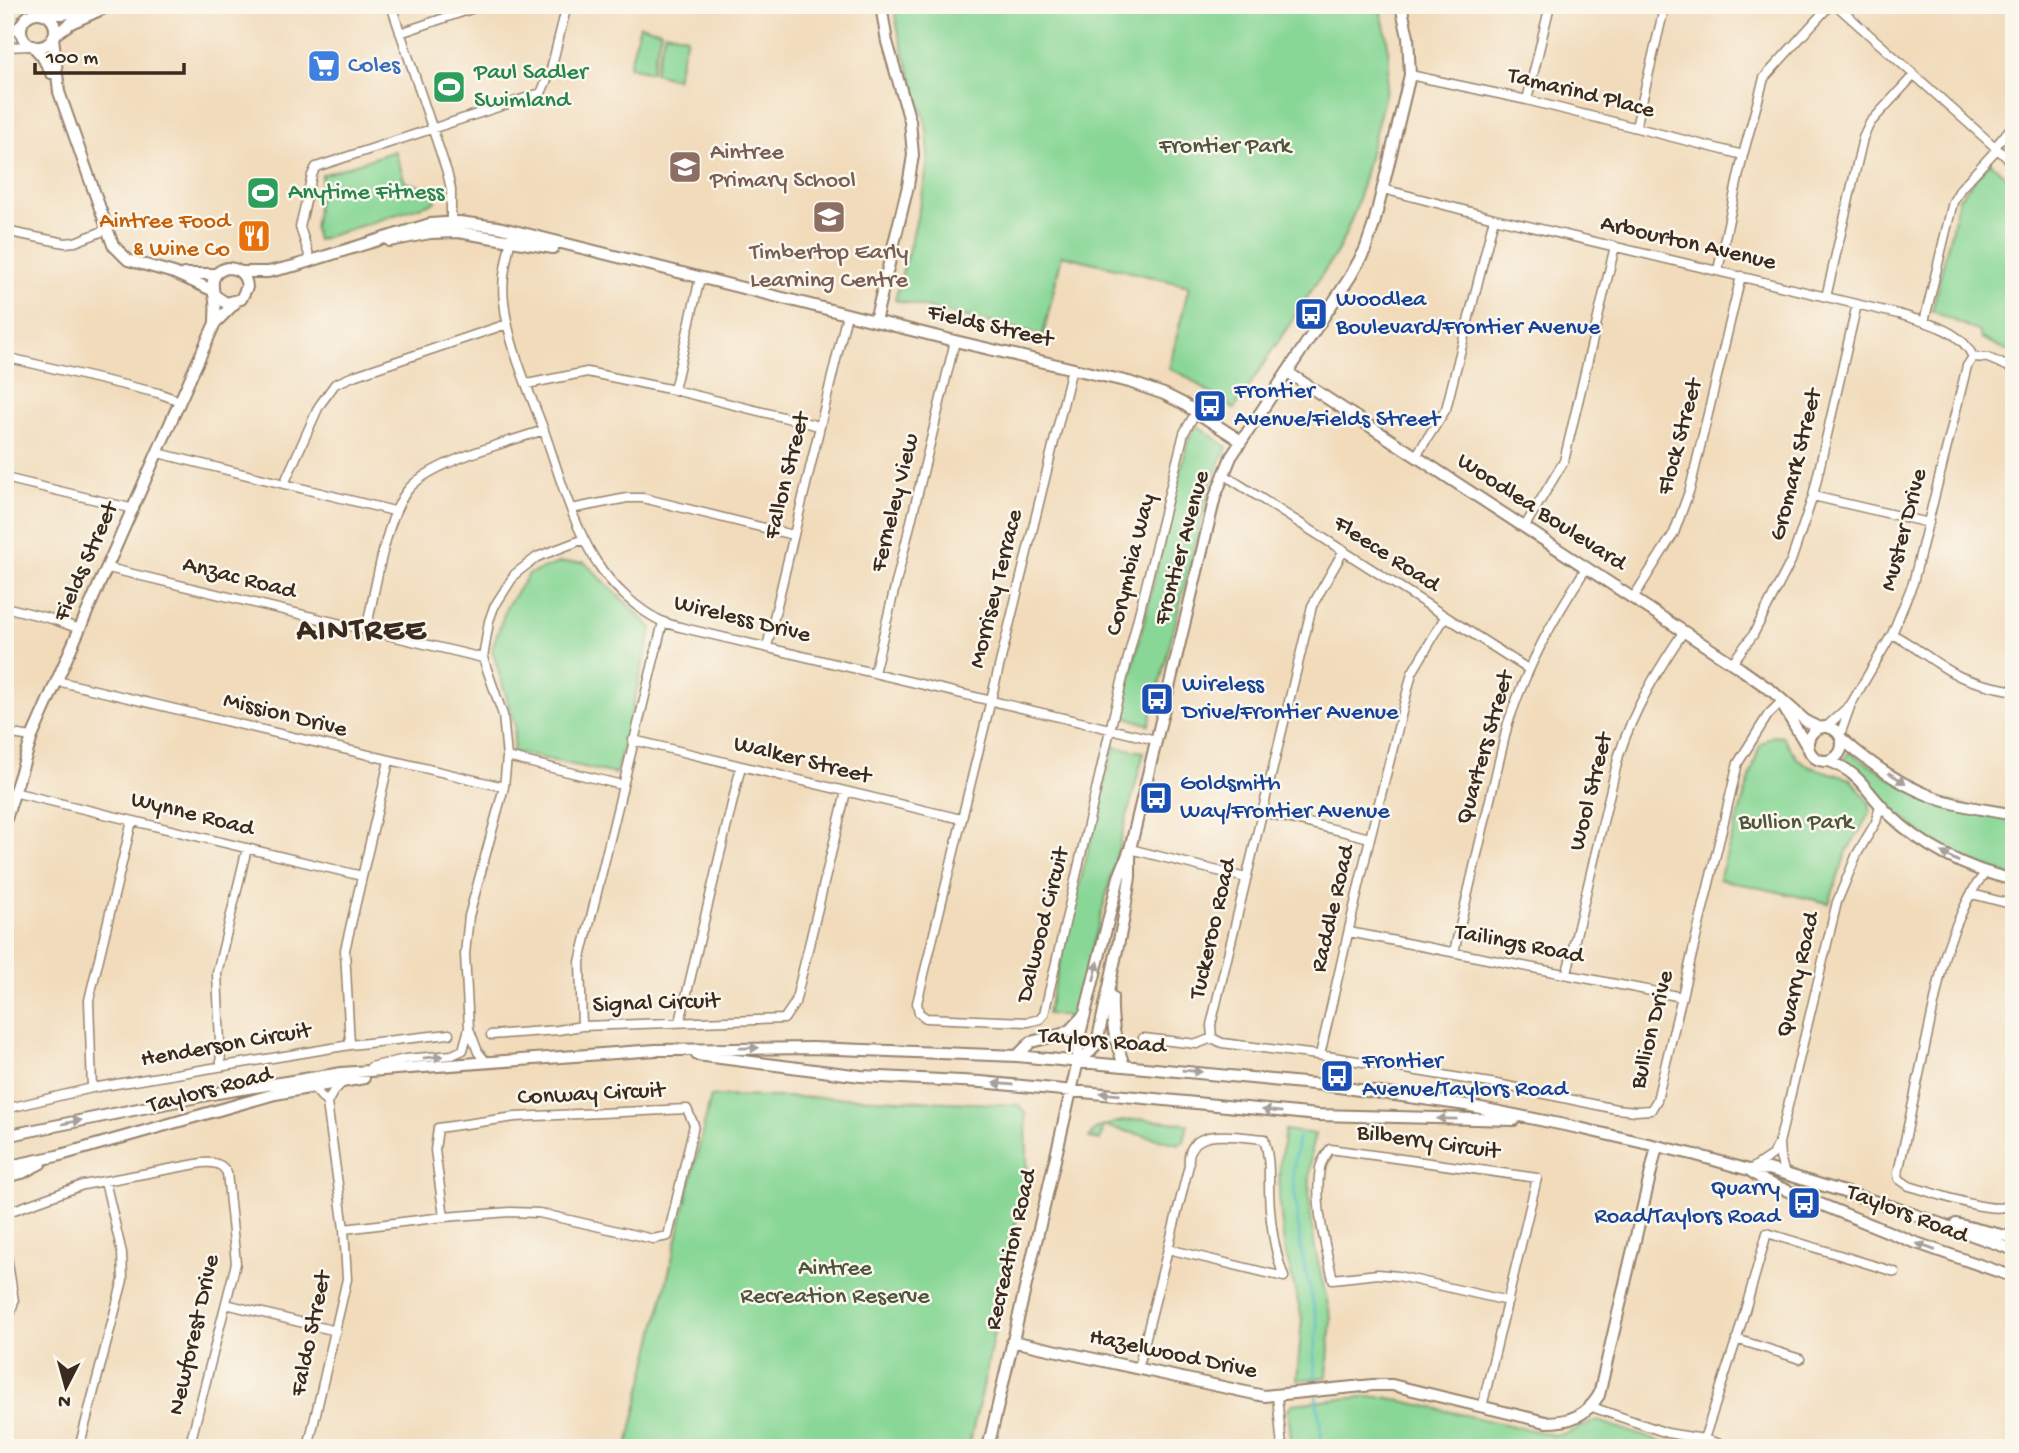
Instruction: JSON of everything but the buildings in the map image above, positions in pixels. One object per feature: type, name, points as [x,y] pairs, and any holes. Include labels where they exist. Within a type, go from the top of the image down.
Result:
[{"type":"street","points":[[24,5],[22,37],[42,56],[51,73],[113,246],[122,256],[136,263],[174,273],[213,292],[226,303],[236,302],[244,295],[246,280],[241,272],[227,268],[216,274],[212,280],[213,292]]},
{"type":"street","points":[[391,5],[451,189],[451,227]]},
{"type":"street","points":[[400,33],[483,5]]},
{"type":"street","points":[[311,261],[300,227],[316,167],[541,93],[550,74],[567,5]]},
{"type":"street","points":[[875,321],[913,155],[910,121],[887,42],[881,5]]},
{"type":"street","name":"Frontier Avenue","points":[[1130,849],[1130,877],[1097,1043],[1078,1061],[1076,1051],[1119,877],[1130,849],[1214,501],[1223,474],[1241,441],[1343,288],[1364,250],[1383,189],[1409,75],[1408,37],[1401,5]]},
{"type":"street","points":[[1527,100],[1549,5]]},
{"type":"street","points":[[1636,127],[1663,13],[1670,5]]},
{"type":"street","points":[[1718,270],[1743,155],[1764,78],[1830,5]]},
{"type":"street","points":[[1836,5],[2014,164]]},
{"type":"street","points":[[5,37],[28,15],[40,10],[63,14],[109,6]]},
{"type":"street","points":[[5,47],[45,46],[71,23],[109,6]]},
{"type":"street","points":[[40,10],[52,20],[59,92]]},
{"type":"street","name":"Tamarind Place","points":[[1409,75],[1527,100],[1743,155]]},
{"type":"street","points":[[1826,296],[1863,138],[1870,123],[1913,76]]},
{"type":"street","points":[[1924,322],[1953,202],[1961,188],[2014,124]]},
{"type":"street","name":"Arbourton Avenue","points":[[1383,189],[1924,322],[1960,339],[1973,357]]},
{"type":"street","points":[[1416,456],[1447,410],[1494,218]]},
{"type":"street","name":"Fields Street","points":[[241,272],[268,272],[366,245],[451,227],[475,233],[512,235],[1146,387],[1196,412],[1241,441]]},
{"type":"street","points":[[5,231],[65,243],[106,230]]},
{"type":"street","name":"Wireless Drive","points":[[512,235],[503,280],[507,324],[571,509],[584,539],[597,563],[635,604],[663,622],[1156,740]]},
{"type":"street","points":[[1525,526],[1564,461],[1615,246]]},
{"type":"street","name":"Fields Street","points":[[247,288],[268,272]]},
{"type":"street","points":[[174,273],[216,274]]},
{"type":"street","name":"Flock Street","points":[[1633,598],[1674,534],[1690,489],[1741,276]]},
{"type":"street","points":[[674,390],[700,278]]},
{"type":"street","name":"Fields Street","points":[[213,292],[215,323]]},
{"type":"street","name":"Fields Street","points":[[5,822],[32,737],[180,401],[215,323],[236,302]]},
{"type":"street","name":"Gromark Street","points":[[1732,663],[1753,635],[1774,599],[1791,561],[1812,496],[1857,304]]},
{"type":"street","name":"Fallon Street","points":[[767,647],[847,314]]},
{"type":"street","points":[[284,484],[319,405],[335,384],[507,324]]},
{"type":"street","name":"Ferneley View","points":[[874,673],[955,341]]},
{"type":"street","points":[[5,357],[158,393],[180,401]]},
{"type":"street","points":[[1973,357],[1988,358],[2014,369]]},
{"type":"street","name":"Muster Drive","points":[[1841,737],[1851,704],[1892,634],[1913,583],[1967,366],[1973,357]]},
{"type":"street","name":"Morrisey Terrace","points":[[961,819],[1072,368]]},
{"type":"street","points":[[527,384],[587,372],[674,390],[819,426]]},
{"type":"street","name":"Woodlea Boulevard","points":[[1287,372],[1732,663],[1772,691],[1807,722],[1823,727]]},
{"type":"street","name":"Corymbia Way","points":[[1110,730],[1184,433],[1196,412]]},
{"type":"street","points":[[366,630],[394,511],[408,488],[432,470],[544,430]]},
{"type":"street","points":[[158,453],[394,511]]},
{"type":"street","name":"Fleece Road","points":[[1223,474],[1528,669]]},
{"type":"street","points":[[5,478],[134,509]]},
{"type":"street","points":[[1812,496],[1929,523]]},
{"type":"street","points":[[571,509],[627,498],[643,498],[793,535]]},
{"type":"street","points":[[312,1086],[327,1103],[343,1077],[405,1059],[459,1053],[466,1045],[469,1028],[466,938],[469,916],[503,787],[508,757],[503,715],[483,658],[494,607],[515,575],[537,557],[584,539]]},
{"type":"street","name":"Tuckeroo Road","points":[[1212,1038],[1211,1025],[1311,606],[1344,551]]},
{"type":"street","name":"Anzac Road","points":[[108,568],[483,658]]},
{"type":"street","name":"Quarters Street","points":[[1454,952],[1508,723],[1528,669],[1547,630],[1587,568]]},
{"type":"street","points":[[5,607],[80,629]]},
{"type":"street","name":"Raddle Road","points":[[1320,1055],[1370,838],[1412,673],[1446,617]]},
{"type":"street","name":"Signal Circuit","points":[[663,622],[580,962],[582,1026],[784,1019],[795,1003],[846,792]]},
{"type":"street","name":"Wool Street","points":[[1567,973],[1627,730],[1642,698],[1684,631]]},
{"type":"street","points":[[1892,634],[1907,641],[1956,675],[1969,681],[2014,691]]},
{"type":"street","name":"Mission Drive","points":[[57,681],[503,787]]},
{"type":"street","name":"Woodlea Boulevard","points":[[1782,701],[1809,751]]},
{"type":"street","name":"Bullion Drive","points":[[1143,1038],[1196,1044],[1212,1038],[1222,1043],[1320,1055],[1502,1085],[1616,1109],[1651,1110],[1657,1100],[1738,764],[1768,715],[1782,701]]},
{"type":"street","name":"Muster Drive","points":[[1823,727],[1851,704]]},
{"type":"street","points":[[2014,815],[1940,799],[1922,792],[1855,750],[1836,731],[1823,727],[1808,740],[1809,751],[1817,760],[1829,761],[1853,772],[1892,817],[1921,841],[1975,870],[2014,880]]},
{"type":"street","name":"Dalwood Circuit","points":[[961,819],[917,1009],[926,1018],[1035,1022],[1040,1019],[1046,1007],[1110,730]]},
{"type":"street","points":[[5,733],[32,737]]},
{"type":"street","points":[[1829,761],[1842,750],[1841,737]]},
{"type":"street","name":"Walker Street","points":[[633,740],[961,819]]},
{"type":"street","points":[[508,757],[622,785]]},
{"type":"street","points":[[350,1045],[345,950],[390,761]]},
{"type":"street","points":[[680,1022],[741,766]]},
{"type":"street","name":"Wynne Road","points":[[13,792],[362,876]]},
{"type":"street","name":"Quarry Road","points":[[1785,1174],[1779,1143],[1837,902],[1857,854],[1876,822],[1880,804]]},
{"type":"street","points":[[1262,811],[1370,838]]},
{"type":"street","points":[[1876,822],[1892,817]]},
{"type":"street","points":[[92,1088],[89,1000],[132,821]]},
{"type":"street","points":[[221,1066],[217,973],[247,848]]},
{"type":"street","points":[[1130,849],[1246,878]]},
{"type":"street","points":[[1974,890],[1975,870]]},
{"type":"street","points":[[1987,873],[1982,876],[1974,890],[1950,938],[1944,958],[1898,1166],[1899,1180],[1909,1186],[1989,1207],[2004,1207],[2010,1204],[2014,1194]]},
{"type":"street","points":[[1974,890],[2014,905]]},
{"type":"street","name":"Tailings Road","points":[[1349,932],[1682,997]]},
{"type":"street","points":[[1114,966],[1111,1021],[1114,1041],[1125,1065]]},
{"type":"street","points":[[1017,1056],[1031,1042],[1062,1034],[1085,1015]]},
{"type":"street","points":[[491,1035],[582,1026]]},
{"type":"street","points":[[469,1028],[478,1052],[486,1062]]},
{"type":"street","name":"Henderson Circuit","points":[[5,1109],[92,1088],[221,1066],[350,1045],[449,1034]]},
{"type":"street","name":"Taylors Road","points":[[5,1136],[217,1093],[486,1062],[656,1050],[813,1048],[1017,1056],[1324,1085],[1466,1105],[1657,1146],[1749,1170],[1769,1169],[1893,1206],[2014,1250]]},
{"type":"street","name":"Taylors Road","points":[[656,1050],[861,1076],[981,1082],[1318,1115],[1540,1120]]},
{"type":"street","name":"Recreation Road","points":[[988,1448],[1078,1061]]},
{"type":"street","name":"Taylors Road","points":[[5,1167],[57,1156],[234,1104],[343,1077]]},
{"type":"street","name":"Faldo Street","points":[[307,1448],[347,1279],[344,1228],[327,1103]]},
{"type":"street","name":"Conway Circuit","points":[[344,1228],[510,1212],[539,1213],[653,1239],[667,1236],[694,1125],[687,1110],[515,1117],[438,1128],[435,1150],[444,1217]]},
{"type":"street","points":[[1138,1369],[1189,1165],[1188,1155],[1194,1144],[1210,1135],[1264,1139],[1270,1158],[1269,1184],[1275,1252],[1284,1277],[1168,1250]]},
{"type":"street","points":[[1749,1170],[1772,1155],[1779,1143]]},
{"type":"street","points":[[1657,1146],[1607,1365],[1599,1395],[1592,1407],[1667,1433],[1704,1439],[1733,1448]]},
{"type":"street","name":"Bilberry Circuit","points":[[1482,1407],[1508,1301],[1537,1178],[1330,1149],[1320,1166],[1319,1184],[1323,1234],[1333,1279],[1378,1274],[1398,1276],[1508,1301]]},
{"type":"street","points":[[5,1177],[22,1173],[57,1156]]},
{"type":"street","name":"Newforest Drive","points":[[5,1216],[10,1211],[54,1194],[105,1181],[202,1163],[217,1164],[225,1169],[236,1254],[189,1448]]},
{"type":"street","name":"Taylors Road","points":[[1749,1170],[1766,1182],[1911,1241],[2014,1277]]},
{"type":"street","points":[[79,1448],[123,1280],[122,1252],[105,1181]]},
{"type":"street","points":[[1893,1206],[1948,1223],[2014,1238]]},
{"type":"street","points":[[1704,1439],[1737,1339],[1767,1233],[1895,1272]]},
{"type":"street","points":[[5,1244],[14,1301],[5,1333]]},
{"type":"street","points":[[226,1304],[336,1331]]},
{"type":"street","points":[[1737,1339],[1800,1359]]},
{"type":"street","name":"Hazelwood Drive","points":[[1012,1341],[1264,1396],[1392,1385],[1546,1422],[1562,1422],[1582,1416],[1592,1407]]},
{"type":"street","points":[[1277,1395],[1282,1448]]},
{"type":"green space","name":"Frontier Park","points":[[895,5],[1379,5],[1387,37],[1389,63],[1385,94],[1356,208],[1340,247],[1234,409],[1182,374],[1169,369],[1189,286],[1062,255],[1043,335],[895,300],[918,215],[928,149],[924,115],[899,37]]},
{"type":"green space","points":[[640,25],[661,31],[651,72],[629,67]]},
{"type":"green space","points":[[665,32],[687,37],[676,79],[654,73]]},
{"type":"green space","points":[[395,151],[405,182],[435,190],[435,202],[317,240],[314,229],[322,175]]},
{"type":"green space","points":[[1990,162],[2014,184],[2014,354],[1981,338],[1978,331],[1932,311],[1959,198]]},
{"type":"green space","points":[[1197,425],[1227,447],[1212,480],[1149,725],[1121,715],[1188,441]]},
{"type":"green space","points":[[584,562],[652,628],[616,774],[513,752],[515,726],[492,649],[507,606],[529,574],[559,563]]},
{"type":"green space","name":"Bullion Park","points":[[1772,736],[1783,737],[1797,758],[1810,767],[1851,779],[1870,804],[1870,813],[1847,851],[1829,903],[1719,879],[1760,745]]},
{"type":"green space","points":[[1114,747],[1144,752],[1074,1017],[1047,1014]]},
{"type":"green space","points":[[1849,752],[1912,791],[2014,819],[2014,876],[1955,857],[1924,836],[1888,805],[1857,768],[1843,761]]},
{"type":"green space","name":"Aintree Recreation Reserve","points":[[711,1096],[853,1098],[1019,1105],[1026,1113],[1027,1167],[982,1392],[968,1448],[627,1448]]},
{"type":"green space","points":[[1142,1119],[1188,1124],[1184,1141],[1179,1144],[1104,1126]]},
{"type":"green space","points":[[1104,1126],[1100,1140],[1089,1138],[1095,1129]]},
{"type":"green space","points":[[1285,1130],[1315,1134],[1311,1151],[1309,1199],[1315,1249],[1331,1318],[1327,1377],[1297,1380],[1302,1318],[1284,1246],[1279,1194]]},
{"type":"green space","points":[[1385,1397],[1553,1435],[1598,1421],[1673,1446],[1688,1448],[1292,1448],[1288,1409],[1292,1404]]},
{"type":"waterway","points":[[1298,1137],[1293,1174],[1300,1245],[1318,1327],[1314,1356],[1316,1387]]},
{"type":"waterway","points":[[1316,1393],[1323,1448]]},
{"type":"place","name":"Coles","points":[[324,66]]},
{"type":"place","name":"Paul Sadler Swimland","points":[[449,87]]},
{"type":"place","name":"Aintree Primary School","points":[[685,167]]},
{"type":"place","name":"Anytime Fitness","points":[[263,193]]},
{"type":"place","name":"Timbertop Early Learning Centre","points":[[829,217]]},
{"type":"place","name":"Aintree Food & Wine Co","points":[[254,236]]},
{"type":"place","name":"Woodlea Boulevard/Frontier Avenue","points":[[1311,314]]},
{"type":"place","name":"Frontier Avenue/Fields Street","points":[[1210,406]]},
{"type":"place","name":"Wireless Drive/Frontier Avenue","points":[[1157,699]]},
{"type":"place","name":"Goldsmith Way/Frontier Avenue","points":[[1156,798]]},
{"type":"place","name":"Frontier Avenue/Taylors Road","points":[[1337,1076]]},
{"type":"place","name":"Quarry Road/Taylors Road","points":[[1804,1203]]},
{"type":"district","name":"AINTREE","points":[[362,632]]}]
